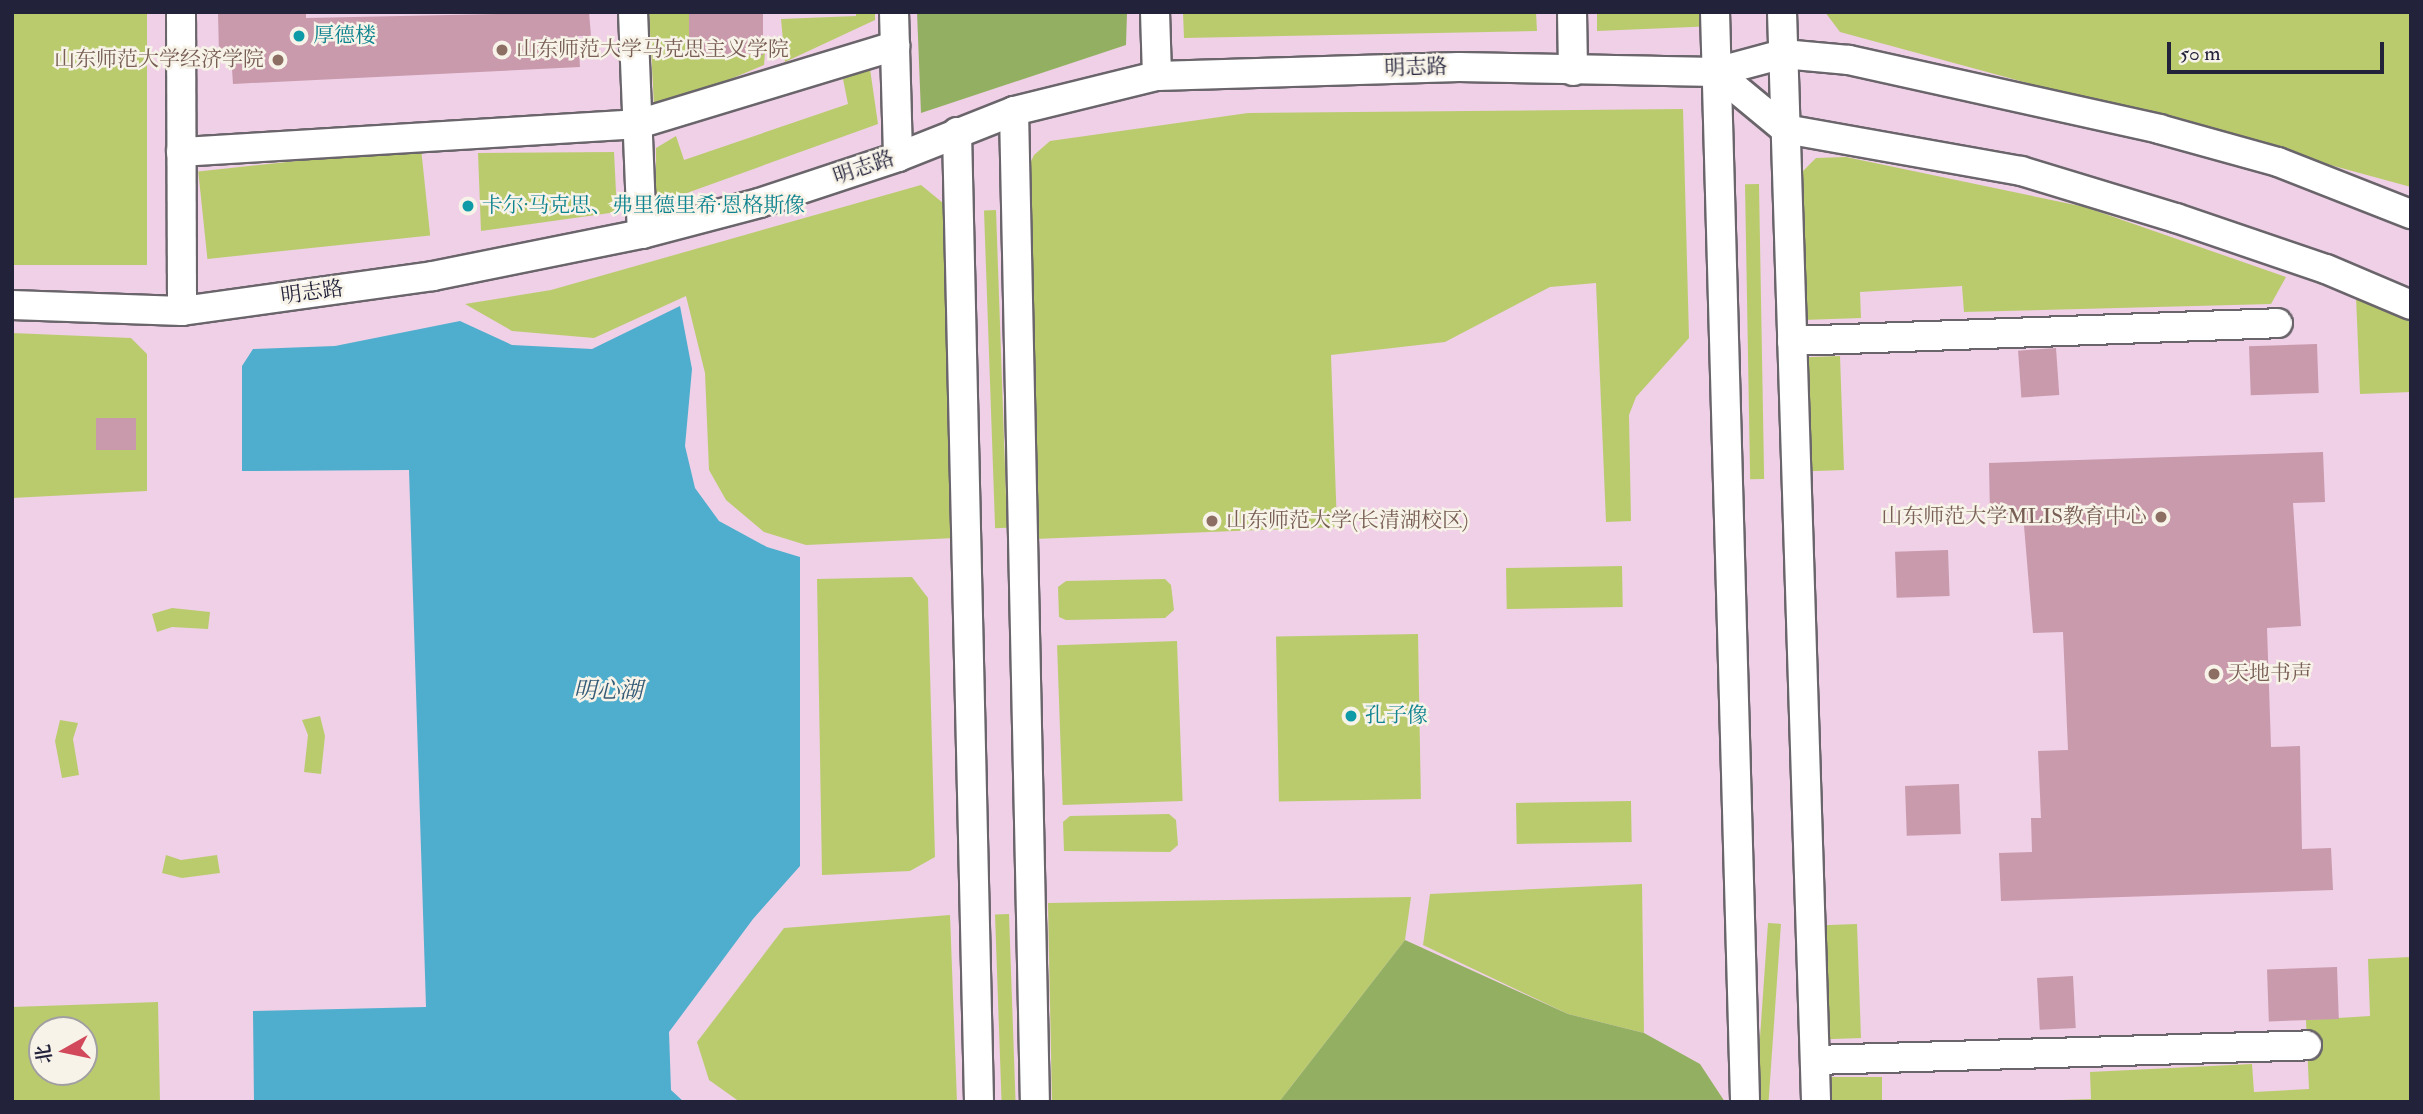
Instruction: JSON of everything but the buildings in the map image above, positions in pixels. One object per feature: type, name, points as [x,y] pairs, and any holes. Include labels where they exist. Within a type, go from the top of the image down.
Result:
[{"type":"street","points":[[181,12],[182,311]]},
{"type":"street","points":[[633,12],[642,234]]},
{"type":"street","points":[[894,12],[898,157]]},
{"type":"street","points":[[1155,12],[1157,76]]},
{"type":"street","points":[[1572,12],[1573,71]]},
{"type":"street","points":[[1715,12],[1745,1102]]},
{"type":"street","points":[[1782,12],[1816,1102]]},
{"type":"street","points":[[181,152],[638,124],[895,46]]},
{"type":"street","points":[[1783,54],[1849,60],[2159,129],[2278,162],[2411,214]]},
{"type":"street","name":"明志路","points":[[12,305],[182,311],[433,276],[642,234],[759,203],[898,157],[1014,111],[1157,76],[1459,67],[1716,72],[1783,54]]},
{"type":"street","points":[[1716,72],[1785,129],[2021,172],[2176,218],[2408,297]]},
{"type":"street","points":[[1014,111],[1035,1102]]},
{"type":"street","points":[[957,132],[979,1102]]},
{"type":"street","points":[[1792,341],[2278,323]]},
{"type":"street","points":[[1815,1060],[2307,1045]]},
{"type":"shaded area","name":"山东师范大学(长清湖校区)","points":[[12,12],[2411,12],[2411,1102],[12,1102]]},
{"type":"green space","points":[[12,12],[147,12],[147,265],[12,265]]},
{"type":"green space","points":[[649,12],[689,12],[691,55],[765,53],[764,65],[666,106],[654,105]]},
{"type":"green space","points":[[856,12],[875,12],[875,20],[785,62],[781,19],[856,16]]},
{"type":"green space","points":[[917,12],[1127,12],[1126,45],[921,113]]},
{"type":"green space","points":[[1183,12],[1536,12],[1537,31],[1184,38]]},
{"type":"green space","points":[[1597,12],[1715,12],[1716,26],[1597,31]]},
{"type":"green space","points":[[1825,12],[2411,12],[2411,187],[1840,32]]},
{"type":"green space","points":[[870,69],[878,124],[673,198],[656,195],[656,148],[676,136],[684,160],[848,104],[843,79]]},
{"type":"green space","points":[[1683,109],[1689,338],[1636,397],[1629,415],[1631,521],[1606,522],[1596,283],[1550,287],[1445,342],[1331,355],[1337,527],[1034,539],[1023,178],[1034,155],[1050,141],[1248,113]]},
{"type":"green space","points":[[421,148],[430,236],[207,259],[198,171]]},
{"type":"green space","points":[[614,152],[617,212],[481,231],[478,153]]},
{"type":"green space","points":[[1846,157],[2085,207],[2286,277],[2271,304],[1964,312],[1962,286],[1860,292],[1861,318],[1803,320],[1797,177],[1816,158]]},
{"type":"green space","points":[[1745,184],[1759,184],[1764,479],[1750,479]]},
{"type":"green space","points":[[921,185],[943,203],[955,538],[806,545],[764,532],[726,500],[709,470],[705,373],[686,296],[594,338],[512,331],[465,304],[551,290]]},
{"type":"green space","points":[[984,210],[996,210],[1007,528],[995,528]]},
{"type":"green space","points":[[2356,296],[2411,318],[2411,392],[2360,394]]},
{"type":"green space","points":[[12,333],[131,338],[147,354],[147,491],[12,498]]},
{"type":"green space","points":[[1840,356],[1844,470],[1809,471],[1805,357]]},
{"type":"green space","points":[[1622,566],[1623,607],[1507,609],[1506,568]]},
{"type":"green space","points":[[912,577],[928,598],[935,857],[910,871],[822,875],[817,579]]},
{"type":"green space","points":[[1165,579],[1171,585],[1174,610],[1165,618],[1066,620],[1059,617],[1058,587],[1066,581]]},
{"type":"green space","points":[[172,608],[210,612],[208,629],[172,627],[157,632],[152,614]]},
{"type":"green space","points":[[1418,634],[1421,799],[1279,801],[1276,636]]},
{"type":"green space","points":[[1177,641],[1183,801],[1063,805],[1057,645]]},
{"type":"green space","points":[[320,716],[325,736],[321,774],[304,772],[308,735],[302,720]]},
{"type":"green space","points":[[60,720],[78,723],[73,739],[79,775],[62,778],[55,741]]},
{"type":"green space","points":[[1631,801],[1632,842],[1517,844],[1516,803]]},
{"type":"green space","points":[[1169,814],[1176,820],[1178,845],[1170,852],[1064,851],[1063,822],[1070,816]]},
{"type":"green space","points":[[166,855],[181,860],[217,855],[220,873],[182,878],[162,873]]},
{"type":"green space","points":[[1642,884],[1644,1033],[1568,1014],[1423,945],[1430,894]]},
{"type":"green space","points":[[1411,897],[1405,940],[1279,1102],[1052,1102],[1048,903]]},
{"type":"green space","points":[[995,914],[1009,914],[1016,1102],[1002,1102]]},
{"type":"green space","points":[[950,915],[957,1102],[740,1102],[709,1080],[697,1042],[784,928]]},
{"type":"green space","points":[[1768,923],[1781,924],[1769,1102],[1756,1102]]},
{"type":"green space","points":[[1857,924],[1861,1038],[1826,1039],[1822,925]]},
{"type":"green space","points":[[1405,940],[1568,1014],[1644,1033],[1700,1064],[1725,1102],[1279,1102]]},
{"type":"green space","points":[[2411,957],[2411,1102],[2007,1102],[2091,1099],[2090,1072],[2252,1064],[2254,1092],[2309,1089],[2306,1020],[2370,1016],[2368,959]]},
{"type":"green space","points":[[158,1002],[160,1102],[12,1102],[12,1007]]},
{"type":"green space","points":[[1831,1077],[1882,1077],[1882,1102],[1831,1102]]},
{"type":"water","name":"明心湖","points":[[680,306],[692,369],[685,446],[695,488],[719,521],[767,547],[800,557],[800,866],[753,919],[669,1032],[671,1090],[684,1102],[254,1102],[253,1011],[426,1007],[409,470],[242,471],[242,366],[253,349],[335,346],[460,321],[512,345],[592,349]]},
{"type":"place","name":"厚德楼","points":[[299,36]]},
{"type":"place","name":"山东师范大学马克思主义学院","points":[[502,50]]},
{"type":"place","name":"山东师范大学经济学院","points":[[278,60]]},
{"type":"place","name":"卡尔·马克思、弗里德里希·恩格斯像","points":[[468,206]]},
{"type":"place","name":"山东师范大学MLIS教育中心","points":[[2161,517]]},
{"type":"place","name":"山东师范大学(长清湖校区)","points":[[1212,521]]},
{"type":"place","name":"天地书声","points":[[2214,674]]},
{"type":"place","name":"孔子像","points":[[1351,716]]}]
